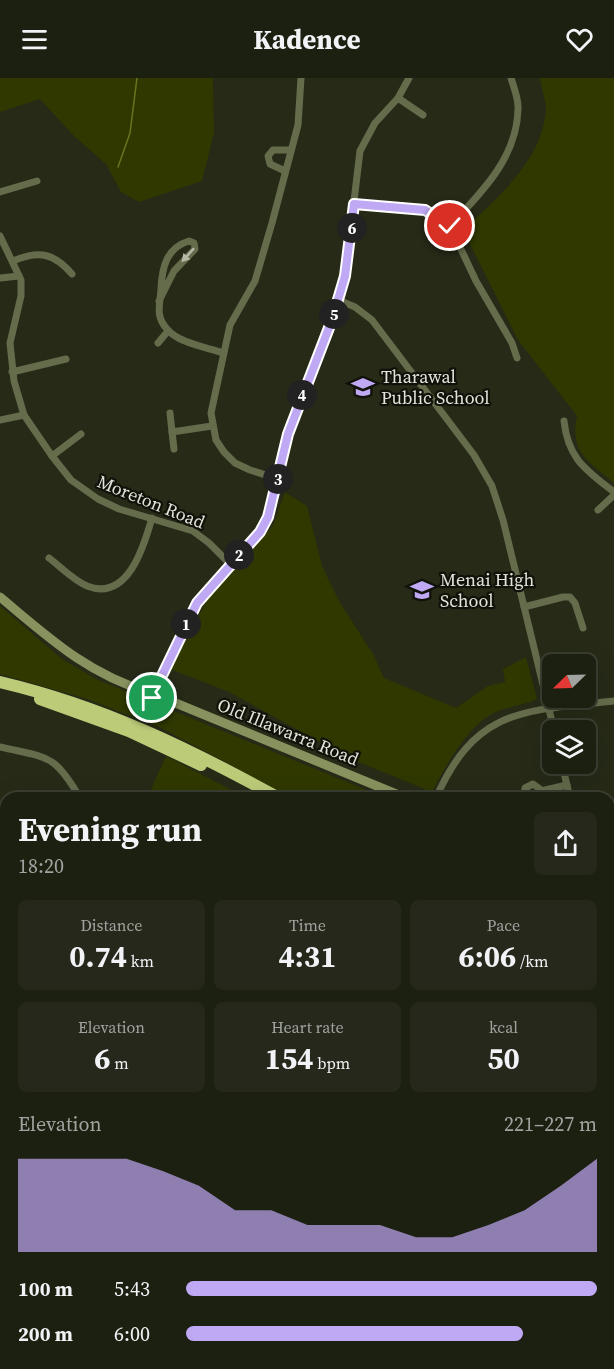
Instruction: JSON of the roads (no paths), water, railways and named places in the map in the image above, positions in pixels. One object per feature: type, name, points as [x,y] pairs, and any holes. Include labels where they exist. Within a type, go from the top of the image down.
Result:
[{"type":"highway","points":[[0,682],[56,695],[165,737],[268,792]]},
{"type":"highway","points":[[0,688],[52,703],[129,731],[254,792]]},
{"type":"street","points":[[278,479],[235,463],[220,446],[212,426],[212,401],[235,312],[255,281],[298,125],[301,78]]},
{"type":"street","points":[[154,692],[197,603],[260,532],[274,499],[296,411],[338,300],[348,258],[357,168],[363,144],[375,123],[398,98],[410,78]]},
{"type":"street","points":[[450,226],[494,178],[514,139],[519,108],[511,78]]},
{"type":"street","points":[[398,98],[423,115]]},
{"type":"street","points":[[285,171],[270,164],[268,156],[273,150],[291,150]]},
{"type":"street","points":[[0,192],[37,181]]},
{"type":"street","points":[[354,204],[425,210],[450,226],[476,281],[512,343],[517,358]]},
{"type":"street","name":"Moreton Road","points":[[0,236],[20,276],[21,296],[10,343],[12,372],[24,415],[52,456],[72,480],[88,493],[112,506],[193,531],[230,564]]},
{"type":"street","points":[[159,302],[174,271],[195,249],[194,243],[183,243],[163,264],[158,308],[161,321],[174,336],[223,353]]},
{"type":"street","points":[[14,261],[34,253],[44,253],[58,259],[72,274]]},
{"type":"street","points":[[0,278],[20,276]]},
{"type":"street","points":[[338,300],[356,307],[372,320],[484,471],[499,503],[552,720]]},
{"type":"street","points":[[158,343],[168,331]]},
{"type":"street","points":[[12,372],[66,359]]},
{"type":"street","points":[[170,413],[174,449]]},
{"type":"street","points":[[0,420],[24,415]]},
{"type":"street","points":[[564,421],[567,443],[574,456],[614,494],[598,510]]},
{"type":"street","points":[[172,432],[212,426]]},
{"type":"street","points":[[52,456],[81,434]]},
{"type":"street","points":[[49,558],[85,585],[96,588],[111,586],[123,579],[139,560],[152,519]]},
{"type":"street","name":"Old Illawarra Road","points":[[0,597],[62,650],[83,664],[392,792]]},
{"type":"street","points":[[524,607],[570,597],[575,603],[583,628]]},
{"type":"street","points":[[439,792],[457,757],[480,733],[509,717],[614,701]]},
{"type":"street","points":[[0,747],[42,756],[54,762],[63,770],[76,792]]},
{"type":"street","points":[[564,774],[569,792]]},
{"type":"street","points":[[524,792],[530,785],[536,785],[540,792]]},
{"type":"street","points":[[549,792],[567,785]]},
{"type":"waterway","points":[[118,167],[130,133],[137,78]]},
{"type":"place","name":"Tharawal Public School","points":[[363,387]]},
{"type":"place","name":"Menai High School","points":[[422,590]]}]
